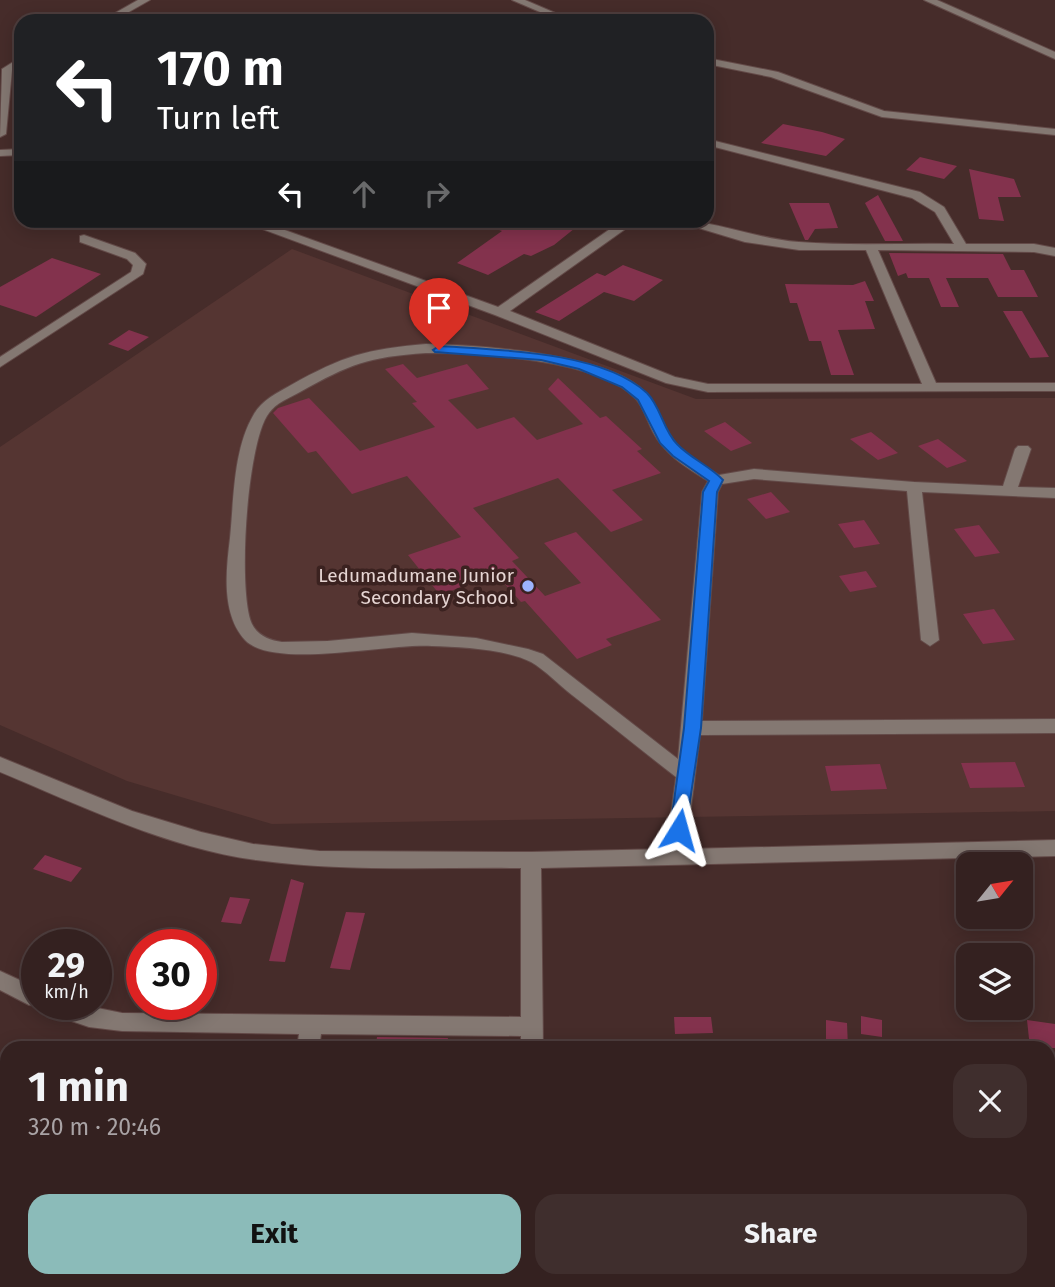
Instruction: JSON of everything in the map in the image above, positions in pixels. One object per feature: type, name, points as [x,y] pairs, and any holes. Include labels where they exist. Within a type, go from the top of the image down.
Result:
[{"type":"street","points":[[119,14],[145,0]]},
{"type":"street","points":[[517,0],[552,14]]},
{"type":"street","points":[[929,0],[1055,56]]},
{"type":"street","points":[[714,62],[774,75],[882,114],[1055,132]]},
{"type":"street","points":[[0,134],[7,69],[14,64]]},
{"type":"street","points":[[714,144],[916,195],[941,209],[962,247]]},
{"type":"street","points":[[266,228],[500,312],[671,380],[708,388],[1055,387]]},
{"type":"street","points":[[500,312],[621,228]]},
{"type":"street","points":[[710,228],[771,243],[871,248],[1034,248],[1055,252]]},
{"type":"street","points":[[0,363],[137,274],[140,264],[131,256],[84,239]]},
{"type":"street","points":[[871,248],[931,389]]},
{"type":"street","points":[[686,775],[537,658],[511,649],[455,640],[410,638],[295,650],[268,646],[252,637],[239,614],[235,560],[245,466],[260,414],[283,396],[329,369],[363,356],[439,350],[541,356],[583,367],[626,384],[643,397],[657,419],[665,440],[678,453],[716,480],[754,474],[914,487],[1055,493]]},
{"type":"street","points":[[1009,490],[1023,449]]},
{"type":"street","points":[[675,857],[692,728],[710,492],[716,480]]},
{"type":"street","points":[[914,487],[930,640]]},
{"type":"street","points":[[692,728],[1055,726]]},
{"type":"street","points":[[0,764],[125,817],[201,840],[253,852],[319,859],[531,860],[1055,848]]},
{"type":"street","points":[[106,1020],[312,1023],[532,1038],[531,860]]},
{"type":"street","points":[[0,980],[21,990]]},
{"type":"street","points":[[309,1041],[312,1023]]},
{"type":"shaded area","name":"Ledumadumane Junior Secondary School","points":[[292,249],[696,399],[1055,398],[1055,811],[272,824],[127,781],[0,725],[0,447]]},
{"type":"building","points":[[783,124],[845,139],[826,156],[761,143]]},
{"type":"building","points":[[920,157],[957,166],[944,179],[906,170]]},
{"type":"building","points":[[969,169],[1014,179],[1021,197],[998,197],[1004,221],[979,219]]},
{"type":"building","points":[[878,195],[903,241],[885,241],[865,203]]},
{"type":"building","points":[[789,203],[829,203],[838,228],[815,229],[808,240],[805,240]]},
{"type":"building","points":[[493,228],[575,228],[554,245],[531,256],[524,254],[488,275],[457,263],[502,231]]},
{"type":"building","points":[[889,253],[1003,254],[1011,270],[1024,270],[1038,297],[998,297],[988,278],[946,278],[959,307],[941,307],[929,278],[908,278],[906,273],[898,276]]},
{"type":"building","points":[[52,258],[101,274],[36,317],[0,305],[0,287]]},
{"type":"building","points":[[623,265],[663,280],[634,301],[604,292],[559,321],[535,312],[597,273],[605,276]]},
{"type":"building","points":[[865,281],[874,301],[865,301],[875,329],[838,330],[854,375],[831,375],[821,341],[809,341],[797,303],[790,303],[785,284],[853,285]]},
{"type":"building","points":[[1003,311],[1022,311],[1049,357],[1030,358]]},
{"type":"building","points":[[129,330],[149,337],[128,351],[108,344]]},
{"type":"building","points":[[403,364],[417,378],[467,364],[489,389],[448,400],[477,429],[514,417],[537,440],[583,424],[548,389],[558,378],[600,418],[606,416],[642,449],[637,451],[661,473],[612,490],[643,520],[611,532],[558,478],[473,508],[519,558],[512,561],[545,596],[581,583],[544,543],[576,532],[661,620],[606,639],[612,645],[577,659],[525,601],[521,602],[496,574],[440,595],[408,555],[461,537],[407,476],[352,494],[316,451],[308,453],[273,413],[278,408],[309,398],[360,451],[435,427],[412,403],[417,402],[385,369]]},
{"type":"building","points":[[725,422],[752,443],[731,451],[704,431]]},
{"type":"building","points":[[871,432],[898,453],[878,460],[850,439]]},
{"type":"building","points":[[938,439],[967,461],[947,468],[918,446]]},
{"type":"building","points":[[771,492],[790,512],[766,519],[747,499]]},
{"type":"building","points":[[864,520],[880,544],[854,548],[838,524]]},
{"type":"building","points":[[979,525],[1000,553],[975,557],[954,529]]},
{"type":"building","points":[[866,571],[877,587],[850,592],[839,576]]},
{"type":"building","points":[[994,609],[1015,640],[983,644],[963,614]]},
{"type":"building","points":[[1015,762],[1025,787],[970,788],[961,763]]},
{"type":"building","points":[[880,764],[887,789],[831,791],[825,766]]},
{"type":"building","points":[[45,855],[82,868],[71,882],[33,869]]},
{"type":"building","points":[[291,879],[304,883],[285,962],[269,961]]},
{"type":"building","points":[[230,897],[250,899],[241,924],[221,922]]},
{"type":"building","points":[[346,912],[365,913],[350,970],[330,968]]},
{"type":"building","points":[[861,1016],[882,1020],[882,1037],[861,1034]]},
{"type":"building","points":[[674,1017],[711,1017],[713,1033],[675,1034]]},
{"type":"building","points":[[826,1020],[847,1023],[848,1041],[826,1041]]},
{"type":"building","points":[[1027,1020],[1055,1024],[1055,1041],[1029,1041]]},
{"type":"building","points":[[377,1037],[448,1038],[447,1041],[376,1041]]},
{"type":"place","name":"Ledumadumane Junior Secondary School","points":[[528,586]]},
{"type":"route","points":[[439,350],[541,356],[583,367],[626,384],[643,397],[657,419],[665,440],[678,453],[716,480],[710,492],[692,728],[679,830]]}]
